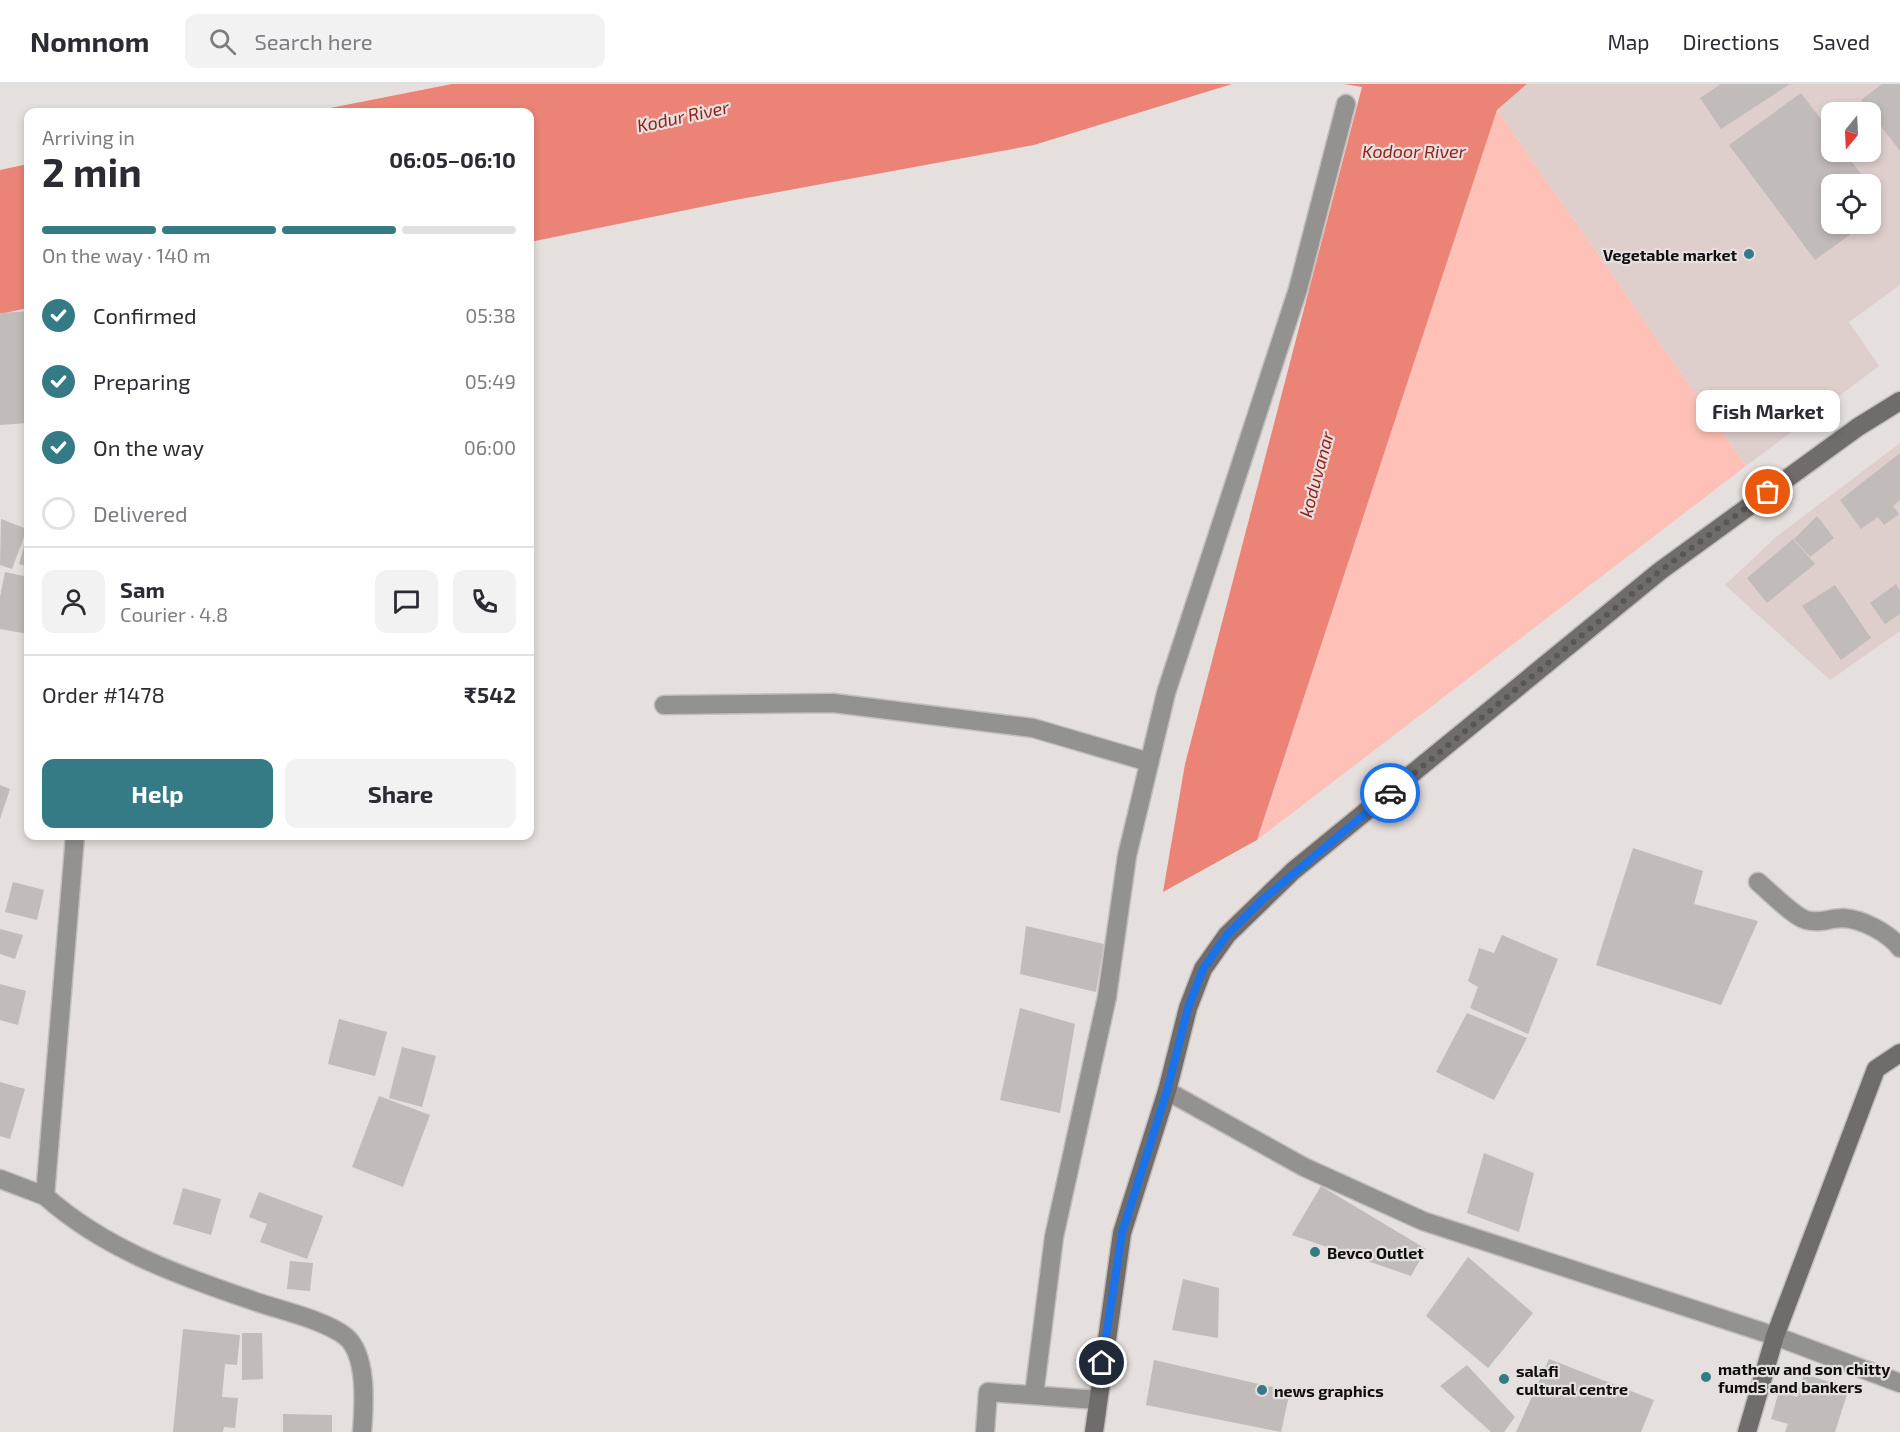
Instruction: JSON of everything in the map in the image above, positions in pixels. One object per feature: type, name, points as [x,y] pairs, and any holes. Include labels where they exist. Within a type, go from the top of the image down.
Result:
[{"type":"main road","points":[[1094,1432],[1122,1233],[1167,1091],[1188,1008],[1203,969],[1227,935],[1293,871],[1660,571],[1858,427],[1900,401]]},
{"type":"main road","points":[[1746,1432],[1775,1336],[1876,1069],[1900,1053]]},
{"type":"street","points":[[1034,1395],[1054,1237],[1107,997],[1127,856],[1149,762],[1166,693],[1298,289],[1346,104]]},
{"type":"street","points":[[664,705],[833,703],[1033,728],[1149,762]]},
{"type":"street","points":[[45,1196],[75,840]]},
{"type":"street","points":[[1758,882],[1804,920],[1821,922],[1841,918],[1860,921],[1895,941],[1900,948]]},
{"type":"street","points":[[1167,1091],[1304,1167],[1424,1221],[1775,1336],[1900,1383]]},
{"type":"street","points":[[0,1179],[45,1196],[64,1213],[127,1253],[224,1291],[316,1323],[346,1337],[360,1359],[364,1402],[362,1432]]},
{"type":"street","points":[[985,1432],[988,1392],[1097,1400]]},
{"type":"shaded area","name":"Vegetable market","points":[[1527,84],[1900,84],[1900,285],[1849,322],[1879,366],[1746,466],[1497,110]]},
{"type":"shaded area","points":[[1497,110],[1746,466],[1257,840]]},
{"type":"shaded area","points":[[1900,443],[1900,631],[1830,680],[1725,585],[1776,537]]},
{"type":"water","name":"Kodur River","points":[[452,84],[1232,84],[1034,145],[735,200],[534,241],[534,108],[330,108]]},
{"type":"water","name":"Kodoor River","points":[[1344,84],[1527,84],[1497,110],[1257,840],[1163,892],[1185,764],[1362,87]]},
{"type":"water","points":[[24,165],[24,309],[0,314],[0,170]]},
{"type":"building","points":[[1721,84],[1790,84],[1721,129],[1700,98]]},
{"type":"building","points":[[1882,84],[1900,84],[1900,151],[1881,126],[1881,102],[1863,102],[1861,100]]},
{"type":"building","points":[[1801,93],[1821,119],[1821,162],[1852,162],[1861,174],[1821,174],[1821,234],[1851,234],[1815,260],[1729,145]]},
{"type":"building","points":[[24,311],[24,423],[0,425],[0,313]]},
{"type":"building","points":[[1900,453],[1900,500],[1893,506],[1899,514],[1884,525],[1878,517],[1861,529],[1840,500]]},
{"type":"building","points":[[1817,516],[1834,538],[1810,557],[1794,539]]},
{"type":"building","points":[[1,519],[24,528],[24,537],[12,569],[0,565]]},
{"type":"building","points":[[1793,539],[1815,564],[1767,603],[1747,578]]},
{"type":"building","points":[[24,547],[24,566],[19,564]]},
{"type":"building","points":[[5,572],[24,576],[24,633],[0,629],[0,597]]},
{"type":"building","points":[[1896,584],[1900,591],[1900,614],[1885,624],[1870,603]]},
{"type":"building","points":[[1835,585],[1871,638],[1841,660],[1802,606]]},
{"type":"building","points":[[0,785],[10,789],[0,819]]},
{"type":"building","points":[[1633,848],[1703,871],[1694,904],[1758,921],[1721,1005],[1596,965]]},
{"type":"building","points":[[13,882],[44,890],[37,920],[5,912]]},
{"type":"building","points":[[1026,926],[1104,944],[1096,992],[1020,974]]},
{"type":"building","points":[[0,929],[23,935],[15,959],[0,954]]},
{"type":"building","points":[[1502,935],[1558,959],[1528,1034],[1470,1008],[1478,987],[1468,981],[1479,948],[1494,953]]},
{"type":"building","points":[[0,984],[26,991],[18,1025],[0,1020]]},
{"type":"building","points":[[1020,1008],[1075,1024],[1060,1113],[1000,1100]]},
{"type":"building","points":[[1467,1013],[1527,1038],[1494,1100],[1436,1072]]},
{"type":"building","points":[[339,1019],[387,1032],[375,1076],[328,1064]]},
{"type":"building","points":[[402,1047],[436,1056],[422,1107],[389,1098]]},
{"type":"building","points":[[0,1082],[25,1089],[10,1139],[0,1136]]},
{"type":"building","points":[[379,1096],[430,1115],[403,1187],[352,1167]]},
{"type":"building","points":[[1484,1153],[1534,1173],[1519,1232],[1467,1213]]},
{"type":"building","points":[[1321,1186],[1426,1249],[1411,1276],[1292,1235]]},
{"type":"building","points":[[183,1188],[221,1199],[211,1235],[173,1224]]},
{"type":"building","points":[[259,1192],[323,1216],[307,1259],[260,1242],[267,1224],[249,1217]]},
{"type":"building","points":[[1468,1257],[1533,1313],[1488,1368],[1426,1316]]},
{"type":"building","points":[[290,1261],[313,1263],[310,1291],[287,1289]]},
{"type":"building","points":[[1183,1279],[1219,1288],[1218,1338],[1172,1330]]},
{"type":"building","points":[[183,1329],[240,1335],[237,1365],[225,1364],[222,1397],[238,1398],[235,1428],[224,1427],[223,1432],[173,1432]]},
{"type":"building","points":[[242,1333],[262,1333],[263,1379],[242,1380]]},
{"type":"building","points":[[1549,1359],[1654,1400],[1641,1432],[1516,1432]]},
{"type":"building","points":[[1154,1360],[1290,1391],[1281,1432],[1146,1405]]},
{"type":"building","points":[[1467,1365],[1515,1417],[1504,1432],[1491,1432],[1440,1386]]},
{"type":"building","points":[[1804,1374],[1849,1388],[1835,1432],[1785,1432],[1788,1424],[1771,1419],[1779,1391],[1797,1397]]},
{"type":"building","points":[[283,1414],[332,1415],[332,1432],[283,1432]]},
{"type":"way so far","points":[[1390,793],[1660,571],[1768,492]]},
{"type":"place","name":"Vegetable market","points":[[1749,254]]},
{"type":"place","name":"Fish Market","points":[[1768,492]]},
{"type":"place","name":"Bevco Outlet","points":[[1315,1252]]},
{"type":"place","name":"mathew and son chitty fumds and bankers","points":[[1706,1377]]},
{"type":"place","name":"salafi cultural centre","points":[[1504,1379]]},
{"type":"place","name":"news graphics","points":[[1262,1390]]},
{"type":"route","points":[[1102,1363],[1122,1233],[1167,1091],[1188,1008],[1203,969],[1227,935],[1261,901],[1293,871],[1390,793]]},
{"type":"water label","name":"koduvanar","points":[[1316,474]]}]
